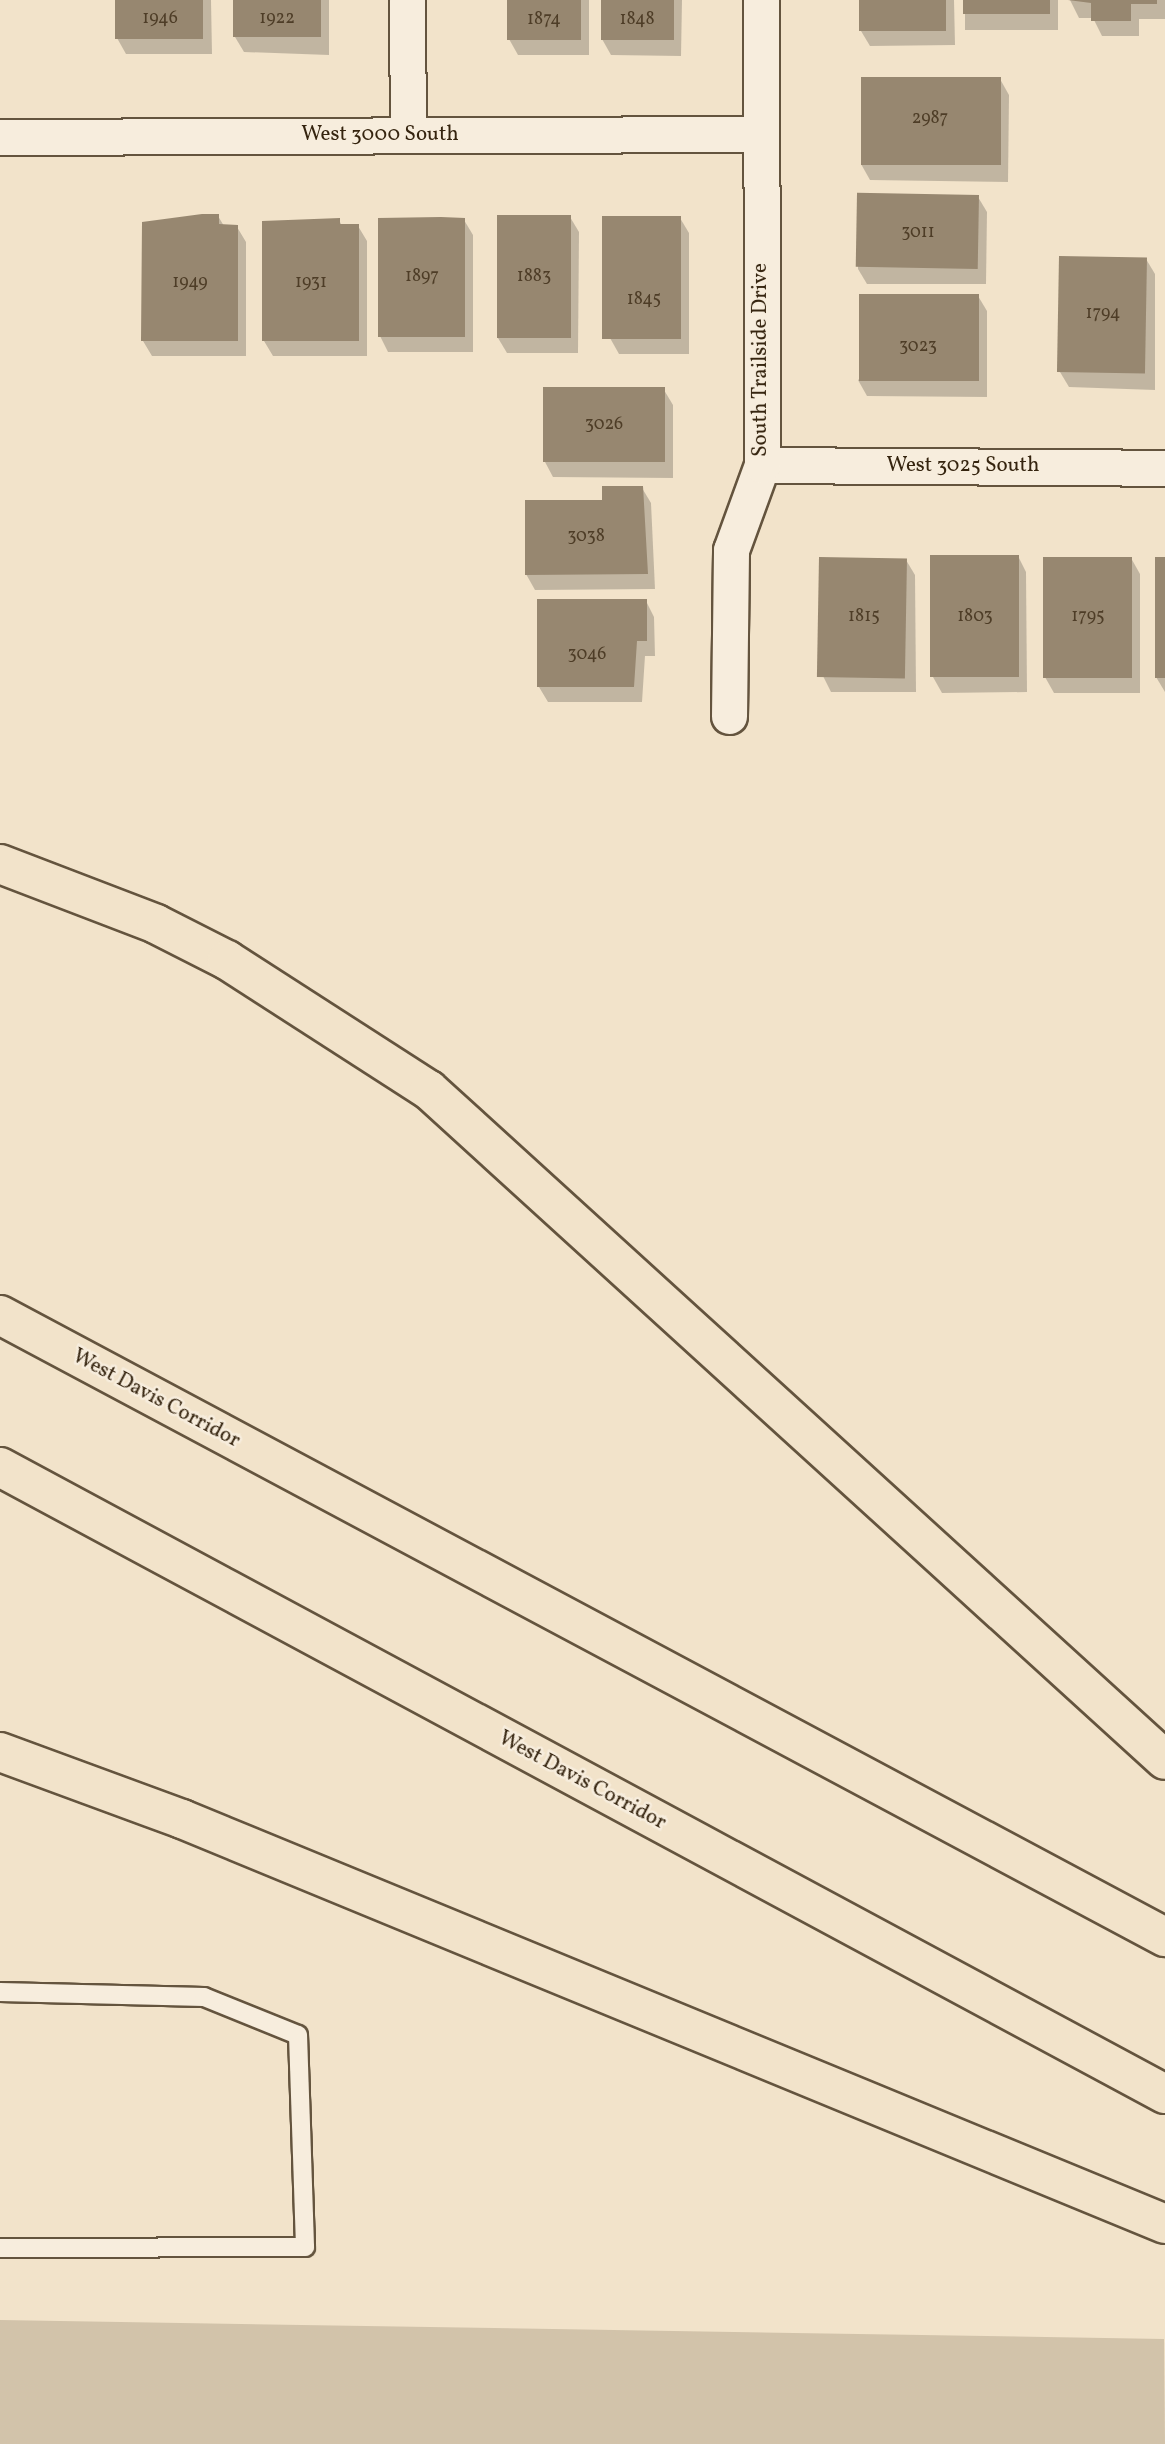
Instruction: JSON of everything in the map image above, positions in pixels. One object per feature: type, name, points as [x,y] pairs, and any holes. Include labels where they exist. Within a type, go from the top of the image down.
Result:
[{"type":"highway","points":[[0,864],[119,908],[227,960],[429,1090],[1165,1760]]},
{"type":"highway","name":"West Davis Corridor","points":[[0,1315],[1165,1937]]},
{"type":"highway","name":"West Davis Corridor","points":[[0,1467],[1165,2094]]},
{"type":"highway","points":[[0,1752],[181,1819],[1165,2224]]},
{"type":"street","points":[[408,0],[408,134]]},
{"type":"street","name":"South Trailside Drive","points":[[729,716],[731,550],[762,466],[761,0]]},
{"type":"street","name":"West 3000 South","points":[[0,137],[761,134]]},
{"type":"street","name":"West 3025 South","points":[[762,466],[1165,467]]},
{"type":"lane","points":[[0,1992],[204,1997],[298,2035],[305,2247],[0,2248]]},
{"type":"shaded area","points":[[0,2320],[1164,2339],[1165,2444],[0,2444]]},
{"type":"building","points":[[115,0],[203,0],[203,39],[115,39]]},
{"type":"building","points":[[233,0],[321,0],[321,37],[233,37]]},
{"type":"building","points":[[507,0],[581,0],[581,40],[507,40]]},
{"type":"building","points":[[601,0],[674,0],[674,40],[601,40]]},
{"type":"building","points":[[859,0],[946,0],[946,31],[859,31]]},
{"type":"building","points":[[963,0],[1050,0],[1050,14],[963,14]]},
{"type":"building","points":[[1068,0],[1157,0],[1157,4],[1131,4],[1131,21],[1091,21],[1091,3]]},
{"type":"building","points":[[861,77],[1001,77],[1001,165],[861,165]]},
{"type":"building","points":[[857,193],[979,195],[978,269],[856,267]]},
{"type":"building","points":[[219,214],[219,224],[238,225],[238,341],[141,341],[142,222]]},
{"type":"building","points":[[497,215],[571,215],[571,338],[497,338]]},
{"type":"building","points":[[602,216],[681,216],[681,339],[602,339]]},
{"type":"building","points":[[340,218],[340,224],[359,224],[359,341],[262,341],[262,221]]},
{"type":"building","points":[[378,218],[465,218],[465,337],[378,337]]},
{"type":"building","points":[[1059,256],[1147,258],[1145,374],[1057,372]]},
{"type":"building","points":[[859,294],[979,294],[979,381],[859,381]]},
{"type":"building","points":[[543,387],[665,387],[665,462],[543,462]]},
{"type":"building","points":[[602,486],[643,486],[648,574],[525,575],[525,500],[602,500]]},
{"type":"building","points":[[930,555],[1019,555],[1019,677],[930,677]]},
{"type":"building","points":[[819,557],[907,559],[905,679],[817,677]]},
{"type":"building","points":[[1043,557],[1132,557],[1132,678],[1043,678]]},
{"type":"building","points":[[1155,557],[1165,557],[1165,678],[1155,678]]},
{"type":"building","points":[[537,599],[647,599],[647,641],[637,641],[634,687],[537,687]]}]
